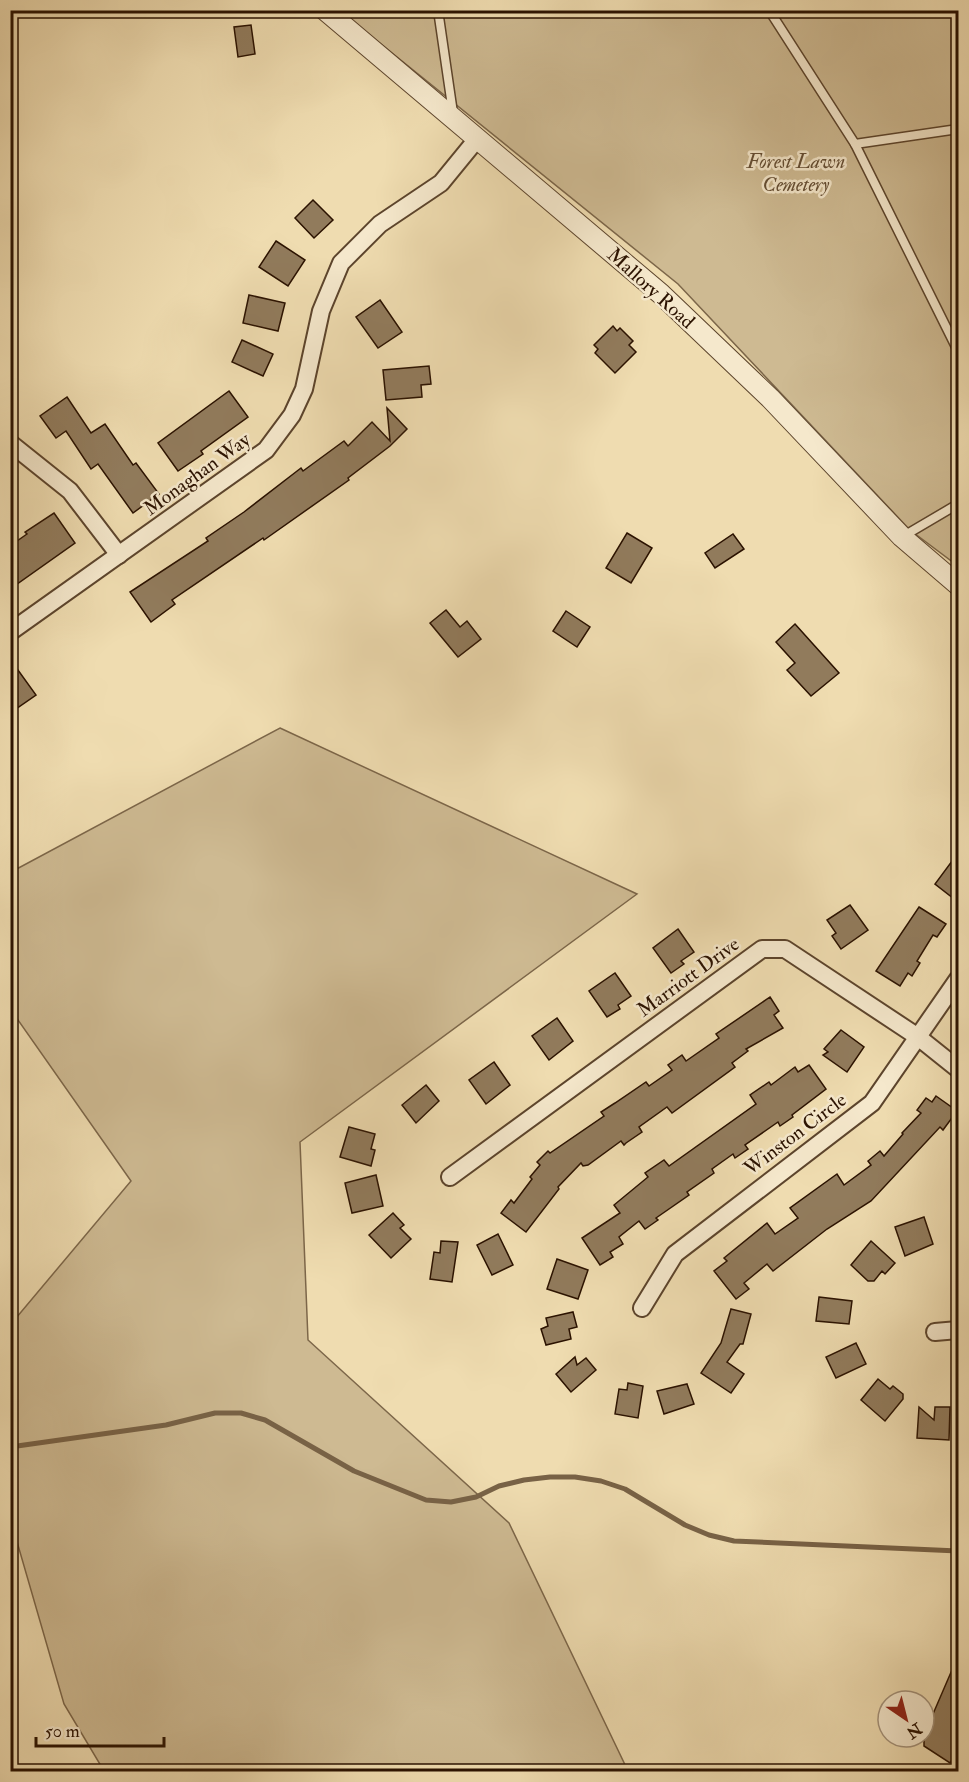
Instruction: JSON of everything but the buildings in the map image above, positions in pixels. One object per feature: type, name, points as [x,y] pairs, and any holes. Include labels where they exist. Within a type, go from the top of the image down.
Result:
[{"type":"street","name":"Mallory Road","points":[[325,10],[661,294],[770,398],[903,537],[958,585]]},
{"type":"street","name":"Monaghan Way","points":[[10,632],[206,495],[266,450],[292,415],[304,389],[321,311],[341,263],[380,224],[441,183],[477,139]]},
{"type":"street","points":[[10,443],[70,491],[119,555]]},
{"type":"street","name":"Marriott Drive","points":[[450,1177],[762,949],[785,949],[918,1037],[958,1069]]},
{"type":"street","name":"Winston Circle","points":[[642,1308],[675,1254],[873,1103],[958,979]]},
{"type":"street","points":[[935,1332],[958,1330]]},
{"type":"lane","points":[[438,10],[454,119]]},
{"type":"lane","points":[[770,10],[855,144],[958,351]]},
{"type":"lane","points":[[855,144],[958,129]]},
{"type":"lane","points":[[903,537],[958,504]]},
{"type":"green space","name":"Forest Lawn Cemetery","points":[[340,11],[958,11],[958,566],[910,530],[678,284]]},
{"type":"green space","points":[[280,728],[637,894],[300,1142],[308,1340],[509,1523],[628,1771],[104,1771],[64,1704],[11,1521],[11,1324],[131,1181],[11,1010],[11,872]]},
{"type":"waterway","points":[[10,1447],[166,1425],[215,1413],[241,1413],[265,1420],[354,1471],[426,1500],[451,1502],[476,1497],[499,1486],[524,1480],[575,1477],[601,1481],[625,1489],[685,1525],[709,1535],[734,1541],[958,1551]]}]
